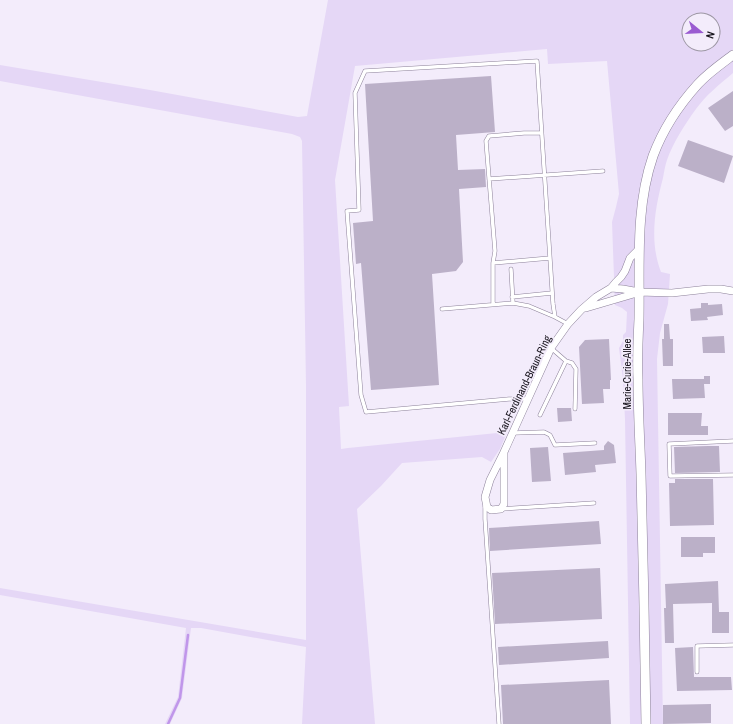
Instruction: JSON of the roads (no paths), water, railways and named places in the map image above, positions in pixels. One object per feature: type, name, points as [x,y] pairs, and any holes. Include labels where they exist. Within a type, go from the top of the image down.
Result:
[{"type":"main road","name":"Marie-Curie-Allee","points":[[646,724],[638,379],[639,249],[642,205],[654,155],[670,121],[698,84],[733,55]]},
{"type":"street","name":"Karl-Ferdinand-Braun-Ring","points":[[485,497],[490,480],[551,348],[568,324],[581,310],[596,297],[611,288],[621,277],[630,258],[639,249]]},
{"type":"street","points":[[611,288],[639,292],[672,293],[708,289],[733,291]]},
{"type":"street","name":"Karl-Ferdinand-Braun-Ring","points":[[581,310],[639,292]]},
{"type":"street","name":"Karl-Ferdinand-Braun-Ring","points":[[501,509],[504,504],[504,452]]},
{"type":"street","points":[[485,497],[487,507],[491,510],[501,509]]},
{"type":"lane","points":[[528,399],[509,399],[366,412],[361,395],[347,211],[359,210],[355,93],[365,71],[537,61],[552,293],[555,317]]},
{"type":"lane","points":[[493,304],[493,263],[495,251],[486,141],[488,136],[542,133]]},
{"type":"lane","points":[[489,179],[603,171]]},
{"type":"lane","points":[[493,263],[550,258]]},
{"type":"lane","points":[[511,269],[513,303]]},
{"type":"lane","points":[[512,296],[552,293]]},
{"type":"lane","points":[[442,308],[513,303],[529,306],[568,324]]},
{"type":"lane","points":[[551,348],[566,361],[572,364],[576,369],[575,409]]},
{"type":"lane","points":[[540,416],[566,361]]},
{"type":"lane","points":[[512,433],[544,432],[550,435],[555,445],[595,443]]},
{"type":"lane","points":[[733,441],[669,444],[670,476],[733,475]]},
{"type":"lane","points":[[485,497],[485,527],[499,724]]},
{"type":"lane","points":[[501,509],[594,503]]},
{"type":"lane","points":[[697,672],[697,646],[733,645]]},
{"type":"waterway","points":[[168,724],[180,698],[188,635]]}]
